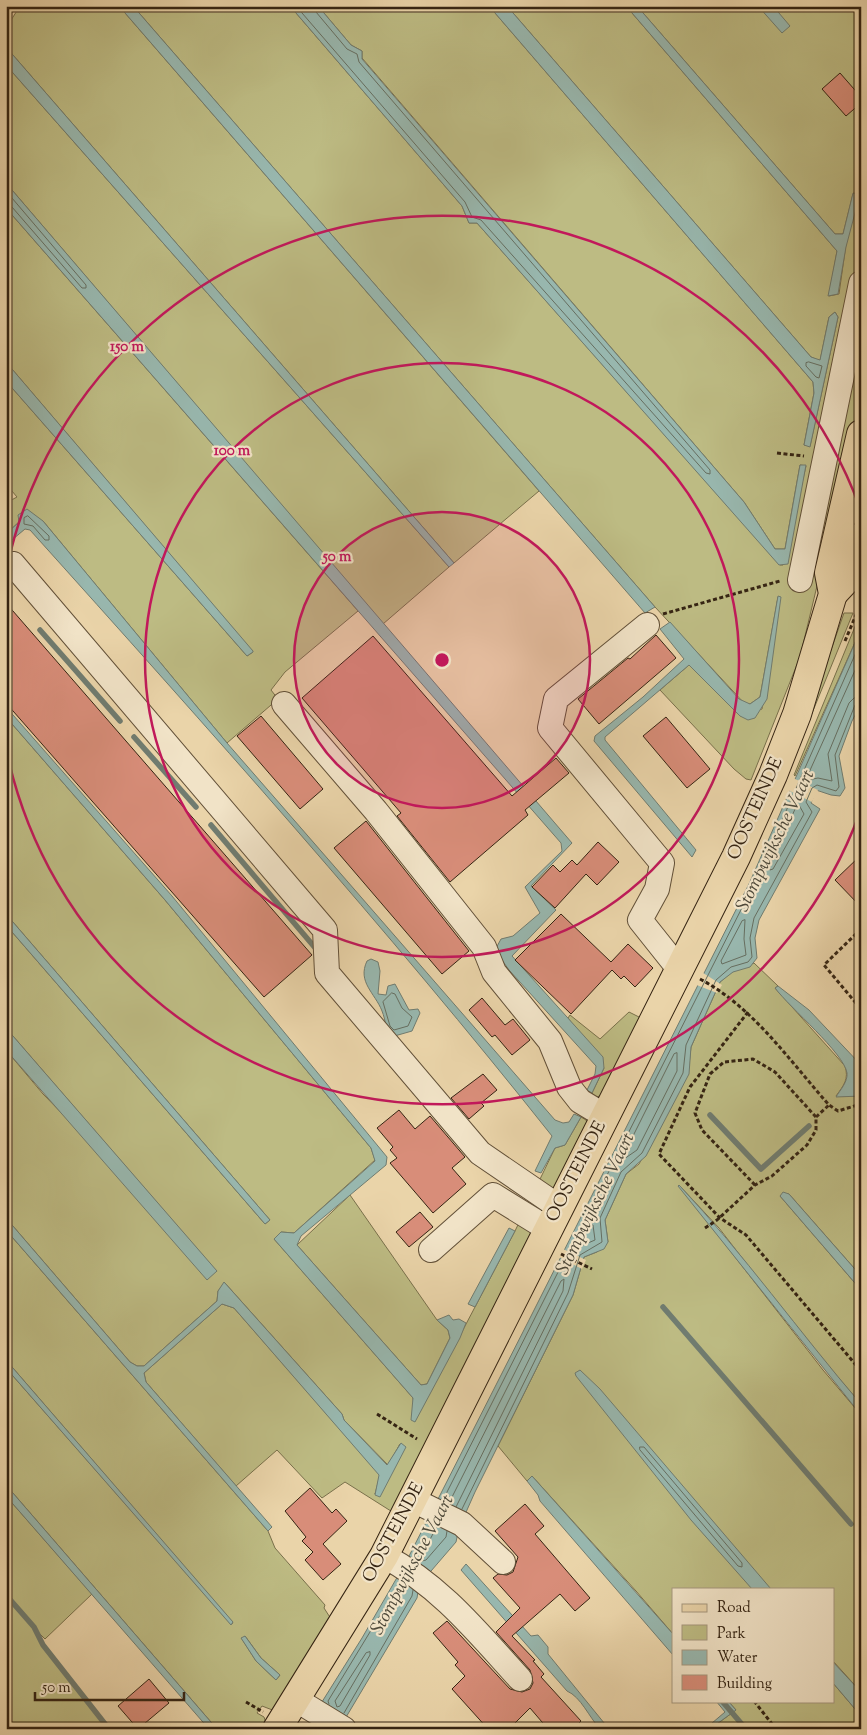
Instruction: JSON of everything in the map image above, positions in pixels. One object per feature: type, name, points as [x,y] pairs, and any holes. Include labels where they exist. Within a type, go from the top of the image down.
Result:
[{"type":"main road","name":"OOSTEINDE","points":[[833,594],[829,574],[861,434]]},
{"type":"main road","name":"OOSTEINDE","points":[[277,1729],[305,1705],[404,1567],[438,1449],[555,1229],[605,1116],[687,973],[773,775],[796,714],[833,594],[848,578],[861,537]]},
{"type":"street","points":[[790,580],[825,459],[861,283]]},
{"type":"street","points":[[6,569],[13,564],[325,930],[327,974],[480,1153],[555,1229]]},
{"type":"street","points":[[647,624],[556,699],[550,728],[662,864],[656,889],[640,920],[687,973]]},
{"type":"street","points":[[284,704],[376,811],[484,947],[494,972],[550,1041],[569,1087],[580,1101],[605,1116]]},
{"type":"street","points":[[431,1250],[493,1195],[555,1229]]},
{"type":"street","points":[[421,1504],[462,1524],[503,1562]]},
{"type":"street","points":[[404,1567],[450,1602],[520,1680]]},
{"type":"street","points":[[305,1705],[343,1728]]},
{"type":"path","points":[[777,453],[825,459]]},
{"type":"path","points":[[647,624],[668,611],[790,580]]},
{"type":"path","points":[[861,929],[824,965],[861,1009]]},
{"type":"path","points":[[687,973],[720,989],[748,1012],[829,1105],[838,1111],[861,1104]]},
{"type":"path","points":[[748,1012],[690,1088],[659,1154],[720,1218],[746,1236],[861,1371]]},
{"type":"path","points":[[706,1228],[720,1218],[755,1185],[772,1176],[807,1145],[816,1130],[816,1117],[776,1072],[753,1059],[724,1062],[710,1074],[695,1113],[702,1130],[755,1185]]},
{"type":"path","points":[[816,1117],[829,1105]]},
{"type":"path","points":[[555,1229],[583,1265],[592,1269]]},
{"type":"path","points":[[376,1414],[396,1428],[438,1449]]},
{"type":"path","points":[[755,1702],[776,1729]]},
{"type":"green space","points":[[20,6],[119,6],[539,491],[454,563],[6,47],[6,28]]},
{"type":"green space","points":[[133,6],[290,6],[462,206],[469,223],[477,223],[780,565],[783,565],[806,466],[800,465],[785,549],[775,549],[744,502],[362,58],[362,51],[351,45],[318,6],[489,6],[813,382],[814,393],[804,445],[810,446],[838,317],[835,312],[829,317],[820,361],[811,357],[507,6],[626,6],[837,251],[829,296],[839,294],[853,194],[843,234],[835,234],[637,6],[861,6],[861,165],[858,175],[861,176],[861,249],[850,295],[861,300],[861,402],[800,657],[751,780],[746,779],[734,769],[660,690],[689,665],[740,716],[762,709],[778,597],[760,697],[750,704],[744,703],[655,607]]},
{"type":"green space","points":[[6,65],[449,567],[383,624],[6,183]]},
{"type":"green space","points":[[6,208],[358,611],[285,672],[271,690],[278,699],[227,743],[43,521],[19,522],[6,534],[6,503],[17,497],[6,484],[6,381],[247,656],[253,652],[6,362]]},
{"type":"green space","points":[[861,612],[861,629],[795,776],[794,775]]},
{"type":"green space","points":[[844,613],[853,613],[790,767]]},
{"type":"green space","points":[[6,717],[165,900],[371,1148],[375,1160],[294,1233],[281,1232],[274,1239],[413,1398],[415,1421],[515,1231],[555,1148],[565,1145],[581,1117],[586,1120],[589,1126],[394,1513],[345,1482],[322,1498],[277,1450],[236,1486],[146,1382],[144,1373],[222,1304],[234,1308],[380,1475],[375,1494],[400,1444],[388,1465],[344,1420],[342,1414],[225,1283],[218,1291],[217,1301],[144,1366],[137,1366],[130,1362],[6,1218],[6,1050],[43,1094],[217,1272],[6,1028],[6,925],[265,1224],[270,1220],[6,914]]},
{"type":"green space","points":[[754,963],[778,986],[775,988],[845,1066],[845,1082],[836,1096],[861,1096],[861,1276],[789,1194],[780,1196],[861,1290],[861,1404],[808,1343],[719,1228],[679,1185],[823,1370],[861,1415],[861,1692],[834,1662],[834,1588],[672,1588],[672,1633],[532,1476],[527,1481],[498,1446],[573,1295],[584,1257],[597,1252],[608,1242],[605,1220],[626,1174],[639,1164],[688,1074],[691,1047],[720,982],[733,971]]},
{"type":"green space","points":[[629,1012],[641,1018],[600,1096],[596,1097],[592,1093],[604,1068],[568,1018],[570,1015],[600,1039]]},
{"type":"green space","points":[[350,1195],[437,1320],[448,1330],[450,1338],[427,1384],[421,1385],[297,1245]]},
{"type":"green space","points":[[6,1230],[268,1531],[275,1548],[325,1605],[324,1608],[333,1622],[275,1711],[262,1706],[257,1713],[264,1717],[266,1723],[263,1729],[217,1729],[6,1485],[6,1368],[231,1624],[233,1623],[6,1360]],"holes":[[[245,1636],[261,1658],[280,1675],[276,1680],[256,1661],[242,1639]]]},
{"type":"green space","points":[[6,1496],[92,1594],[45,1639],[35,1629],[43,1645],[107,1729],[6,1729]]},
{"type":"green space","points":[[834,1684],[861,1716],[861,1729],[710,1729],[736,1710],[729,1702],[834,1702]]},
{"type":"water","points":[[119,6],[133,6],[655,607],[645,613]]},
{"type":"water","points":[[290,6],[318,6],[351,45],[362,51],[362,59],[744,502],[775,549],[785,549],[800,465],[806,465],[788,564],[779,565],[477,223],[469,223],[462,206]]},
{"type":"water","points":[[489,6],[507,6],[811,357],[820,360],[829,317],[835,312],[838,317],[810,447],[804,445],[814,393],[813,382]]},
{"type":"water","points":[[626,6],[637,6],[835,234],[843,234],[853,193],[860,194],[846,247],[838,294],[828,296],[837,251]]},
{"type":"water","points":[[758,6],[773,6],[790,26],[782,33]]},
{"type":"water","points":[[6,47],[454,563],[449,567],[6,65]]},
{"type":"water","points":[[6,183],[572,843],[531,886],[556,910],[512,956],[603,1057],[604,1068],[592,1093],[587,1090],[595,1074],[596,1066],[509,970],[495,950],[501,939],[513,936],[540,913],[525,887],[562,851],[561,843],[6,208]]},
{"type":"water","points":[[6,362],[253,652],[247,656],[6,381]]},
{"type":"water","points":[[27,509],[43,521],[227,743],[555,1120],[563,1123],[569,1122],[574,1114],[581,1117],[565,1145],[555,1148],[541,1173],[535,1171],[552,1136],[361,905],[230,754],[30,530],[25,529],[6,545],[6,534],[19,522],[18,515]]},
{"type":"water","points":[[778,596],[781,597],[767,699],[755,718],[748,720],[740,716],[689,665],[605,737],[605,740],[696,850],[692,857],[594,741],[595,736],[643,697],[684,659],[660,629],[670,622],[739,699],[750,704],[760,697]]},
{"type":"water","name":"Stompwijksche Vaart","points":[[861,629],[861,704],[852,721],[839,756],[845,788],[840,796],[816,790],[811,803],[820,809],[759,920],[755,938],[757,958],[750,967],[733,972],[720,982],[691,1047],[689,1074],[646,1156],[626,1174],[605,1220],[608,1242],[604,1249],[584,1257],[573,1295],[475,1492],[459,1528],[456,1542],[419,1585],[417,1598],[339,1729],[305,1729],[362,1638],[406,1562],[528,1322],[749,884]]},
{"type":"water","points":[[6,707],[172,896],[387,1157],[386,1165],[301,1236],[297,1245],[421,1385],[427,1384],[450,1338],[448,1330],[437,1320],[449,1315],[453,1320],[459,1319],[466,1323],[460,1338],[415,1422],[411,1420],[413,1398],[274,1239],[281,1232],[294,1233],[375,1161],[371,1148],[165,900],[6,717]]},
{"type":"water","points":[[6,914],[270,1220],[265,1224],[6,925]]},
{"type":"water","points":[[371,959],[378,962],[380,971],[378,994],[386,995],[388,986],[395,984],[409,1010],[418,1009],[420,1013],[412,1031],[391,1037],[389,1034],[382,1011],[368,987],[364,975],[367,961]]},
{"type":"water","points":[[778,986],[809,1010],[861,1065],[861,1096],[836,1097],[846,1080],[847,1073],[844,1064],[827,1043],[782,997],[775,988]]},
{"type":"water","points":[[6,1028],[217,1271],[207,1280],[6,1050]]},
{"type":"water","points":[[678,1186],[726,1238],[861,1404],[861,1415]]},
{"type":"water","points":[[783,1192],[789,1194],[861,1276],[861,1290],[780,1196]]},
{"type":"water","points":[[6,1218],[130,1362],[137,1366],[144,1366],[217,1301],[218,1291],[224,1282],[342,1414],[344,1420],[387,1465],[401,1443],[406,1447],[380,1497],[375,1495],[379,1475],[234,1308],[222,1304],[144,1373],[146,1382],[272,1527],[268,1531],[6,1230]]},
{"type":"water","points":[[509,1228],[515,1231],[475,1307],[468,1304]]},
{"type":"water","points":[[6,1360],[233,1622],[231,1625],[6,1368]]},
{"type":"water","points":[[580,1370],[600,1389],[770,1588],[751,1588],[691,1520],[575,1373]]},
{"type":"water","points":[[532,1476],[672,1633],[672,1654],[540,1501],[538,1495],[527,1481]]},
{"type":"water","points":[[6,1485],[217,1729],[209,1729],[6,1496]]},
{"type":"water","points":[[466,1564],[531,1636],[538,1635],[548,1647],[548,1654],[609,1729],[600,1729],[581,1702],[567,1691],[461,1570]]},
{"type":"water","points":[[245,1636],[261,1658],[280,1675],[276,1680],[256,1661],[241,1638]]},
{"type":"water","points":[[834,1663],[861,1692],[861,1716],[834,1684]]},
{"type":"water","points":[[717,1702],[729,1702],[736,1710],[710,1729],[705,1729],[725,1712]]},
{"type":"pier","points":[[793,778],[818,790],[812,802],[788,790]]},
{"type":"pier","points":[[700,971],[722,985],[717,993],[694,984]]},
{"type":"pier","points":[[561,1248],[586,1260],[582,1269],[557,1256]]},
{"type":"building","points":[[840,73],[861,97],[861,103],[846,116],[822,89]]},
{"type":"building","points":[[6,603],[312,955],[264,997],[6,703]]},
{"type":"building","points":[[656,635],[676,658],[599,724],[578,699],[628,658],[630,659]]},
{"type":"building","points":[[373,636],[512,796],[556,758],[569,773],[525,810],[528,815],[450,882],[397,816],[401,813],[302,698]]},
{"type":"building","points":[[261,716],[323,789],[300,809],[237,736]]},
{"type":"building","points":[[666,717],[710,769],[687,788],[643,736]]},
{"type":"building","points":[[366,821],[469,951],[442,974],[334,848]]},
{"type":"building","points":[[598,842],[619,862],[597,885],[586,874],[555,908],[532,887],[553,865],[560,872],[572,860],[577,865]]},
{"type":"building","points":[[861,855],[861,907],[835,880]]},
{"type":"building","points":[[561,914],[611,962],[628,944],[653,968],[635,987],[624,976],[621,979],[612,970],[571,1014],[515,960]]},
{"type":"building","points":[[482,998],[505,1025],[513,1019],[530,1040],[512,1055],[495,1035],[492,1037],[469,1010]]},
{"type":"building","points":[[483,1074],[497,1090],[481,1103],[484,1106],[469,1119],[451,1098]]},
{"type":"building","points":[[399,1110],[415,1129],[430,1116],[465,1157],[452,1168],[466,1184],[433,1213],[390,1163],[397,1158],[390,1150],[393,1147],[377,1128]]},
{"type":"building","points":[[420,1212],[433,1227],[409,1247],[396,1232]]},
{"type":"building","points":[[310,1488],[332,1513],[336,1509],[347,1521],[323,1544],[341,1564],[323,1580],[305,1560],[313,1552],[302,1541],[306,1537],[285,1511]]},
{"type":"building","points":[[525,1504],[544,1526],[535,1534],[590,1598],[575,1611],[560,1594],[512,1636],[535,1660],[533,1661],[544,1674],[541,1677],[581,1721],[573,1729],[548,1729],[530,1708],[509,1729],[488,1729],[452,1689],[465,1676],[455,1665],[458,1662],[433,1633],[447,1621],[510,1689],[522,1692],[530,1689],[533,1683],[530,1670],[496,1632],[520,1608],[493,1578],[498,1574],[507,1575],[513,1572],[518,1557],[495,1531]]},
{"type":"building","points":[[149,1679],[169,1703],[138,1729],[118,1706]]},
{"type":"waterway","points":[[40,630],[120,721]]},
{"type":"waterway","points":[[134,737],[196,807]]},
{"type":"waterway","points":[[211,825],[317,950]]},
{"type":"waterway","points":[[710,1115],[761,1169],[809,1126]]},
{"type":"waterway","points":[[663,1307],[851,1524]]},
{"type":"waterway","points":[[6,1595],[34,1627],[43,1645],[109,1729]]},
{"type":"waterway","points":[[723,1702],[746,1729]]}]
